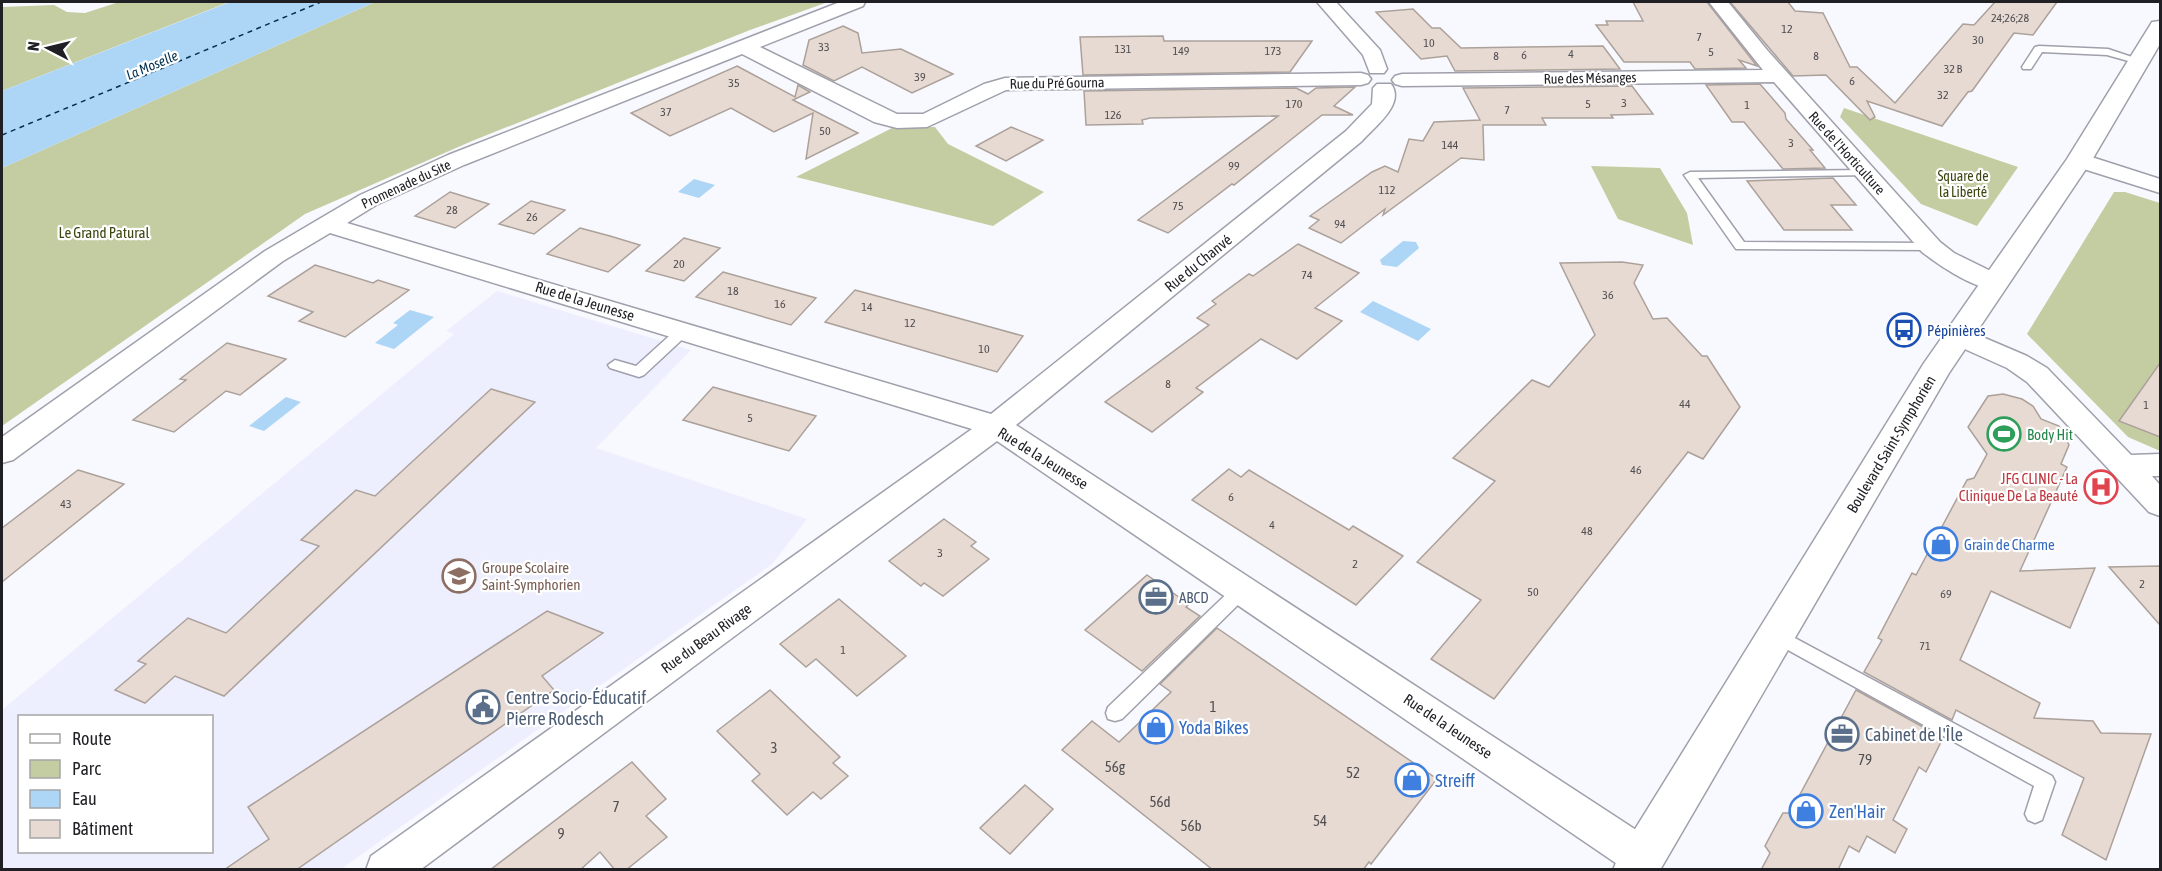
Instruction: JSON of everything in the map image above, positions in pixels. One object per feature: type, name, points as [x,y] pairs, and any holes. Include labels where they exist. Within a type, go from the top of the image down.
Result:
[{"type":"main road","name":"Boulevard Saint-Symphorien","points":[[1639,863],[1935,370],[2149,54],[2160,27]]},
{"type":"street","name":"Promenade du Site","points":[[2,452],[274,256],[368,201],[456,160],[856,2]]},
{"type":"street","points":[[1326,2],[1373,54],[1381,79]]},
{"type":"street","name":"Rue de l'Horticulture","points":[[1718,2],[1728,17],[1779,76],[1931,247],[1945,258],[1994,283]]},
{"type":"street","name":"Rue du Pré Gourna","points":[[742,46],[882,117],[911,122],[927,120],[991,88],[1005,84],[1381,79]]},
{"type":"street","name":"Rue des Mésanges","points":[[1381,79],[1779,76]]},
{"type":"street","name":"Rue du Chanvé","points":[[996,427],[1354,136],[1383,105],[1381,79]]},
{"type":"street","points":[[2079,160],[2160,186]]},
{"type":"street","name":"Rue de la Jeunesse","points":[[326,224],[952,411],[996,427],[1243,589],[1639,863]]},
{"type":"street","points":[[1959,336],[2017,362],[2037,375],[2160,504]]},
{"type":"street","name":"Rue du Beau Rivage","points":[[386,870],[996,427]]},
{"type":"street","points":[[2124,466],[2160,465]]},
{"type":"lane","points":[[2027,67],[2039,49],[2149,54]]},
{"type":"lane","points":[[1865,173],[1690,175],[1740,246],[1931,247]]},
{"type":"lane","points":[[615,365],[639,372],[684,331]]},
{"type":"lane","points":[[1115,713],[1243,589]]},
{"type":"lane","points":[[1776,634],[2045,782],[2035,814]]},
{"type":"shaded area","name":"Groupe Scolaire Saint-Symphorien","points":[[497,291],[691,350],[596,448],[807,519],[772,564],[341,869],[2,870],[2,710],[454,334],[446,331]]},
{"type":"green space","points":[[119,2],[229,2],[2,91],[2,7],[54,5],[67,12],[85,13]]},
{"type":"green space","name":"Le Grand Patural","points":[[375,2],[828,2],[750,30],[472,141],[305,214],[2,426],[2,168]]},
{"type":"green space","name":"Square de la Liberté","points":[[1844,108],[2018,167],[1977,226],[1921,204],[1840,117]]},
{"type":"green space","points":[[935,127],[948,144],[1044,192],[993,226],[796,177],[892,128]]},
{"type":"green space","points":[[1591,166],[1660,168],[1687,213],[1693,245],[1618,219]]},
{"type":"green space","points":[[2114,192],[2125,192],[2160,203],[2160,451],[2128,437],[2027,334]]},
{"type":"water","name":"La Moselle","points":[[230,2],[375,2],[2,168],[2,91]]},
{"type":"water","points":[[694,179],[715,185],[699,198],[678,192]]},
{"type":"water","points":[[1403,241],[1416,242],[1419,248],[1397,267],[1382,265],[1380,260]]},
{"type":"water","points":[[1373,301],[1431,329],[1418,341],[1360,312]]},
{"type":"water","points":[[410,310],[434,317],[394,349],[375,343],[398,325],[393,323]]},
{"type":"water","points":[[286,397],[301,402],[264,431],[249,426]]},
{"type":"building","points":[[1633,2],[1707,2],[1757,66],[1739,60],[1746,68],[1695,69],[1690,62],[1624,62],[1596,25],[1608,25],[1606,21],[1643,21]]},
{"type":"building","points":[[1730,2],[1788,2],[1795,11],[1823,13],[1850,67],[1857,67],[1895,103],[1963,24],[1974,25],[1995,2],[2057,2],[2033,35],[2014,33],[1972,91],[1968,92],[1942,126],[1867,101],[1875,117],[1870,120],[1826,75],[1793,76]]},
{"type":"building","points":[[1413,9],[1432,28],[1440,28],[1461,48],[1603,46],[1620,69],[1455,71],[1447,56],[1421,59],[1376,12]]},
{"type":"building","points":[[843,26],[858,33],[862,53],[901,49],[953,74],[912,93],[862,67],[834,81],[803,65],[809,40]]},
{"type":"building","points":[[1163,36],[1164,41],[1312,41],[1290,72],[1083,75],[1080,37]]},
{"type":"building","points":[[737,66],[795,97],[798,85],[810,92],[793,100],[858,133],[806,159],[813,113],[774,132],[731,108],[670,136],[631,113]]},
{"type":"building","points":[[1760,84],[1785,113],[1786,119],[1813,150],[1810,150],[1825,168],[1783,169],[1744,122],[1732,122],[1706,85]]},
{"type":"building","points":[[1632,86],[1653,114],[1611,115],[1613,118],[1542,118],[1546,125],[1483,125],[1484,160],[1461,158],[1383,215],[1385,209],[1341,243],[1309,228],[1319,220],[1310,216],[1372,172],[1385,166],[1398,172],[1409,139],[1423,141],[1434,122],[1480,120],[1463,88]]},
{"type":"building","points":[[1355,87],[1334,106],[1353,115],[1322,115],[1234,185],[1232,184],[1168,233],[1138,220],[1278,116],[1150,118],[1142,120],[1143,124],[1086,125],[1084,91],[1296,88],[1308,94],[1316,88]]},
{"type":"building","points":[[1011,127],[1043,140],[1006,161],[976,146]]},
{"type":"building","points":[[1833,178],[1856,205],[1831,205],[1852,230],[1784,230],[1747,181]]},
{"type":"building","points":[[450,192],[489,204],[455,228],[415,216]]},
{"type":"building","points":[[531,201],[565,210],[534,234],[499,224]]},
{"type":"building","points":[[580,228],[640,245],[608,272],[547,254]]},
{"type":"building","points":[[684,238],[720,248],[684,281],[646,271]]},
{"type":"building","points":[[1298,244],[1359,273],[1315,308],[1342,321],[1297,359],[1261,339],[1196,388],[1203,392],[1152,432],[1105,402],[1209,325],[1197,318],[1216,304],[1212,301],[1249,274],[1253,276]]},
{"type":"building","points":[[1622,262],[1643,265],[1634,283],[1653,319],[1667,318],[1702,356],[1707,356],[1740,407],[1703,459],[1688,452],[1494,699],[1431,659],[1481,600],[1417,562],[1495,481],[1453,458],[1532,380],[1549,387],[1595,335],[1560,263]]},
{"type":"building","points":[[315,265],[373,283],[378,280],[409,290],[345,337],[299,321],[313,312],[268,296]]},
{"type":"building","points":[[723,272],[816,298],[791,325],[696,297]]},
{"type":"building","points":[[855,290],[1023,336],[997,372],[825,322]]},
{"type":"building","points":[[227,343],[286,359],[240,395],[226,391],[174,432],[133,420],[186,380],[180,379]]},
{"type":"building","points":[[2160,363],[2160,437],[2119,421]]},
{"type":"building","points":[[713,387],[816,416],[789,451],[683,420]]},
{"type":"building","points":[[491,389],[535,402],[224,696],[175,676],[145,703],[115,690],[146,664],[138,661],[188,618],[226,633],[319,546],[301,540],[356,490],[375,496]]},
{"type":"building","points":[[2003,394],[2022,399],[2033,406],[2041,419],[2059,426],[2069,445],[2061,464],[2067,467],[2020,571],[2095,568],[2070,628],[1991,591],[1960,660],[2040,703],[2034,718],[2093,721],[2101,733],[2151,734],[2106,860],[2062,835],[2084,778],[1956,710],[1952,720],[1864,672],[1882,640],[1878,638],[1912,573],[1916,575],[1967,480],[1974,478],[1987,454],[1968,427],[1988,396]]},
{"type":"building","points":[[1229,469],[1241,477],[1249,470],[1349,530],[1353,526],[1403,556],[1356,605],[1192,500]]},
{"type":"building","points":[[78,470],[124,484],[2,582],[2,528]]},
{"type":"building","points":[[944,519],[976,542],[971,546],[989,559],[943,596],[924,583],[921,586],[889,561]]},
{"type":"building","points":[[2160,566],[2160,625],[2109,567]]},
{"type":"building","points":[[1147,575],[1189,604],[1186,607],[1200,616],[1142,671],[1085,630]]},
{"type":"building","points":[[839,599],[906,656],[857,696],[816,659],[806,667],[780,644]]},
{"type":"building","points":[[547,611],[603,633],[542,676],[554,690],[296,870],[224,870],[269,839],[248,807]]},
{"type":"building","points":[[1217,628],[1437,779],[1371,864],[1369,862],[1363,870],[1213,870],[1062,750],[1092,721],[1119,742],[1171,692],[1160,684]]},
{"type":"building","points":[[770,690],[840,757],[833,763],[848,776],[821,799],[813,792],[787,815],[752,781],[760,774],[717,731]]},
{"type":"building","points":[[1856,690],[1943,738],[1926,772],[1919,767],[1893,820],[1907,829],[1895,853],[1867,836],[1859,852],[1849,846],[1838,870],[1761,870],[1770,853],[1765,846],[1783,813],[1790,813]]},
{"type":"building","points":[[632,762],[666,799],[646,816],[667,837],[626,870],[615,870],[600,852],[580,870],[490,870]]},
{"type":"building","points":[[1025,785],[1053,809],[1010,854],[980,828]]},
{"type":"ferry route","points":[[2,135],[321,2]]},
{"type":"place","name":"Pépinières","points":[[1904,330]]},
{"type":"place","name":"Body Hit","points":[[2004,434]]},
{"type":"place","name":"JFG CLINIC - La Clinique De La Beauté","points":[[2101,487]]},
{"type":"place","name":"Grain de Charme","points":[[1941,544]]},
{"type":"place","name":"Groupe Scolaire Saint-Symphorien","points":[[459,576]]},
{"type":"place","name":"ABCD","points":[[1156,597]]},
{"type":"place","name":"Centre Socio-Éducatif Pierre Rodesch","points":[[483,707]]},
{"type":"place","name":"Yoda Bikes","points":[[1156,727]]},
{"type":"place","name":"Cabinet de l'Île","points":[[1842,734]]},
{"type":"place","name":"Streiff","points":[[1412,780]]},
{"type":"place","name":"Zen'Hair","points":[[1806,811]]}]
